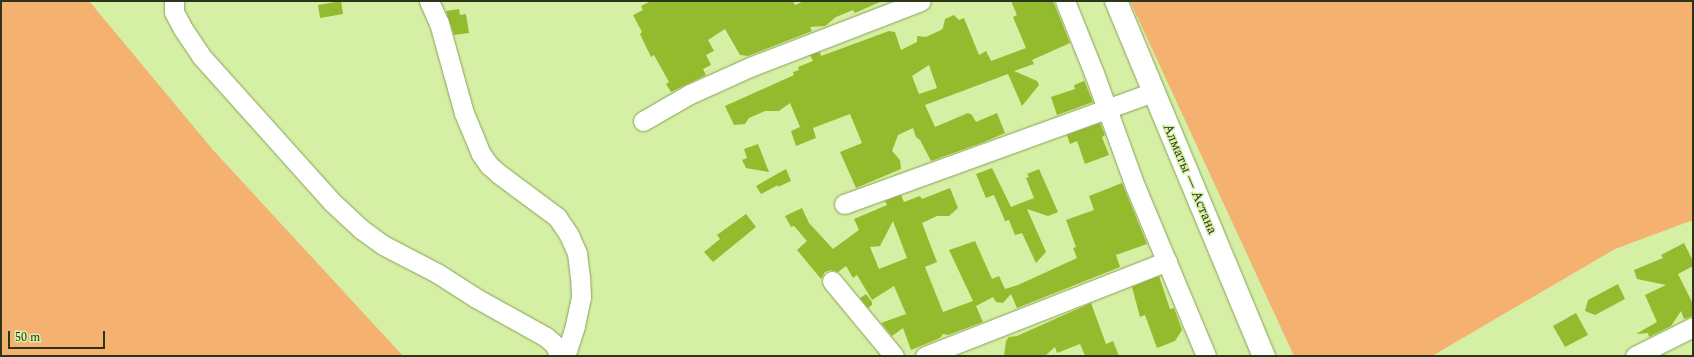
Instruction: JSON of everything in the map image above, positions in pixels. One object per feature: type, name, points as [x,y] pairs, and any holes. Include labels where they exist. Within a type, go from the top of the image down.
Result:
[{"type":"highway","name":"Алматы — Астана","points":[[1116,1],[1264,356]]},
{"type":"street","points":[[174,1],[174,12],[183,29],[201,56],[332,202],[361,229],[383,245],[437,273],[476,298],[546,337],[554,344],[560,356]]},
{"type":"street","points":[[429,1],[439,23],[464,113],[481,154],[488,165],[499,174],[557,216],[569,234],[577,253],[581,297],[575,326],[564,356]]},
{"type":"street","points":[[643,122],[690,94],[750,67],[921,1]]},
{"type":"street","points":[[1065,1],[1097,80],[1106,110],[1135,186],[1206,356]]},
{"type":"street","points":[[844,204],[1154,92]]},
{"type":"street","points":[[925,356],[1167,261]]},
{"type":"street","points":[[832,282],[894,356]]},
{"type":"street","points":[[1635,356],[1693,327]]},
{"type":"shaded area","points":[[1,1],[89,1],[213,150],[403,356],[1,356]]},
{"type":"shaded area","points":[[1130,1],[1693,1],[1693,220],[1615,249],[1432,356],[1294,356]]},
{"type":"building","points":[[341,1],[343,14],[320,18],[318,5]]},
{"type":"building","points":[[651,1],[793,1],[795,5],[804,1],[882,1],[855,13],[853,10],[836,17],[825,26],[810,27],[812,31],[748,56],[740,55],[725,29],[708,40],[714,51],[706,55],[711,65],[703,69],[706,75],[671,92],[666,84],[669,82],[654,55],[651,57],[640,34],[642,32],[633,15],[643,10],[641,6]]},
{"type":"building","points":[[1011,1],[1053,1],[1070,43],[1032,60],[1034,64],[1014,71],[1037,81],[1039,85],[1022,106],[1008,74],[925,105],[935,127],[968,113],[972,115],[976,122],[997,113],[1005,133],[931,161],[920,140],[916,137],[913,128],[898,135],[892,151],[900,160],[901,169],[856,188],[840,152],[862,143],[850,114],[813,128],[816,138],[796,146],[791,131],[800,127],[790,103],[779,111],[765,111],[749,118],[745,124],[734,125],[725,106],[794,75],[793,72],[799,70],[798,67],[813,61],[810,55],[820,52],[821,56],[889,31],[895,32],[901,50],[917,42],[917,36],[926,37],[941,30],[945,19],[954,15],[959,20],[964,18],[979,55],[986,51],[991,61],[1026,48],[1013,17],[1017,15]],"holes":[[[929,65],[937,88],[919,94],[912,76]]]},
{"type":"building","points":[[459,9],[460,15],[466,14],[469,33],[454,35],[446,11]]},
{"type":"building","points":[[1081,73],[1093,102],[1057,115],[1051,97],[1075,89],[1074,85],[1084,81]]},
{"type":"building","points":[[1100,123],[1105,135],[1102,137],[1109,155],[1085,164],[1077,141],[1070,144],[1067,135]]},
{"type":"building","points":[[758,144],[769,172],[746,168],[742,160],[747,158],[744,149]]},
{"type":"building","points":[[992,168],[1011,207],[1034,198],[1026,178],[1029,177],[1027,174],[1039,169],[1058,212],[1048,216],[1027,209],[1046,252],[1036,263],[1022,233],[1015,235],[1009,220],[1005,221],[994,195],[986,198],[976,174]]},
{"type":"building","points":[[786,169],[791,181],[778,187],[778,185],[761,194],[756,186]]},
{"type":"building","points":[[1122,183],[1147,244],[1116,255],[1120,267],[1017,308],[1011,294],[1003,303],[996,302],[993,297],[976,306],[983,322],[948,335],[943,334],[940,338],[911,350],[903,328],[892,336],[881,323],[906,314],[894,286],[872,300],[857,275],[853,278],[846,266],[838,272],[831,270],[825,272],[821,279],[797,250],[807,241],[794,226],[791,227],[785,216],[802,208],[809,223],[833,249],[859,230],[854,219],[887,205],[885,201],[901,195],[904,202],[920,196],[922,199],[950,188],[958,208],[949,216],[937,216],[922,223],[937,262],[925,267],[943,312],[973,301],[949,250],[975,241],[992,279],[999,276],[1005,289],[1018,285],[1077,258],[1073,248],[1076,247],[1066,220],[1094,210],[1089,196]],"holes":[[[893,221],[907,258],[879,269],[870,247],[880,246]]]},
{"type":"building","points":[[746,214],[756,227],[713,262],[704,252],[720,239],[717,235]]},
{"type":"building","points":[[1684,243],[1693,261],[1693,266],[1678,274],[1693,304],[1693,316],[1684,319],[1681,311],[1671,326],[1649,337],[1648,333],[1636,334],[1657,322],[1645,295],[1666,285],[1637,279],[1634,270],[1663,258],[1661,255]]},
{"type":"building","points":[[1159,276],[1170,309],[1174,308],[1182,330],[1175,341],[1157,348],[1145,315],[1140,317],[1132,287]]},
{"type":"building","points":[[1618,284],[1625,299],[1595,315],[1585,311],[1588,300]]},
{"type":"building","points":[[866,294],[872,302],[872,305],[868,308],[860,298]]},
{"type":"building","points":[[1091,303],[1106,344],[1113,341],[1119,356],[1085,356],[1080,344],[1057,353],[1055,347],[1045,356],[1004,356],[1006,341],[1009,337],[1017,336]]},
{"type":"building","points":[[1576,313],[1588,335],[1565,347],[1553,326]]}]
